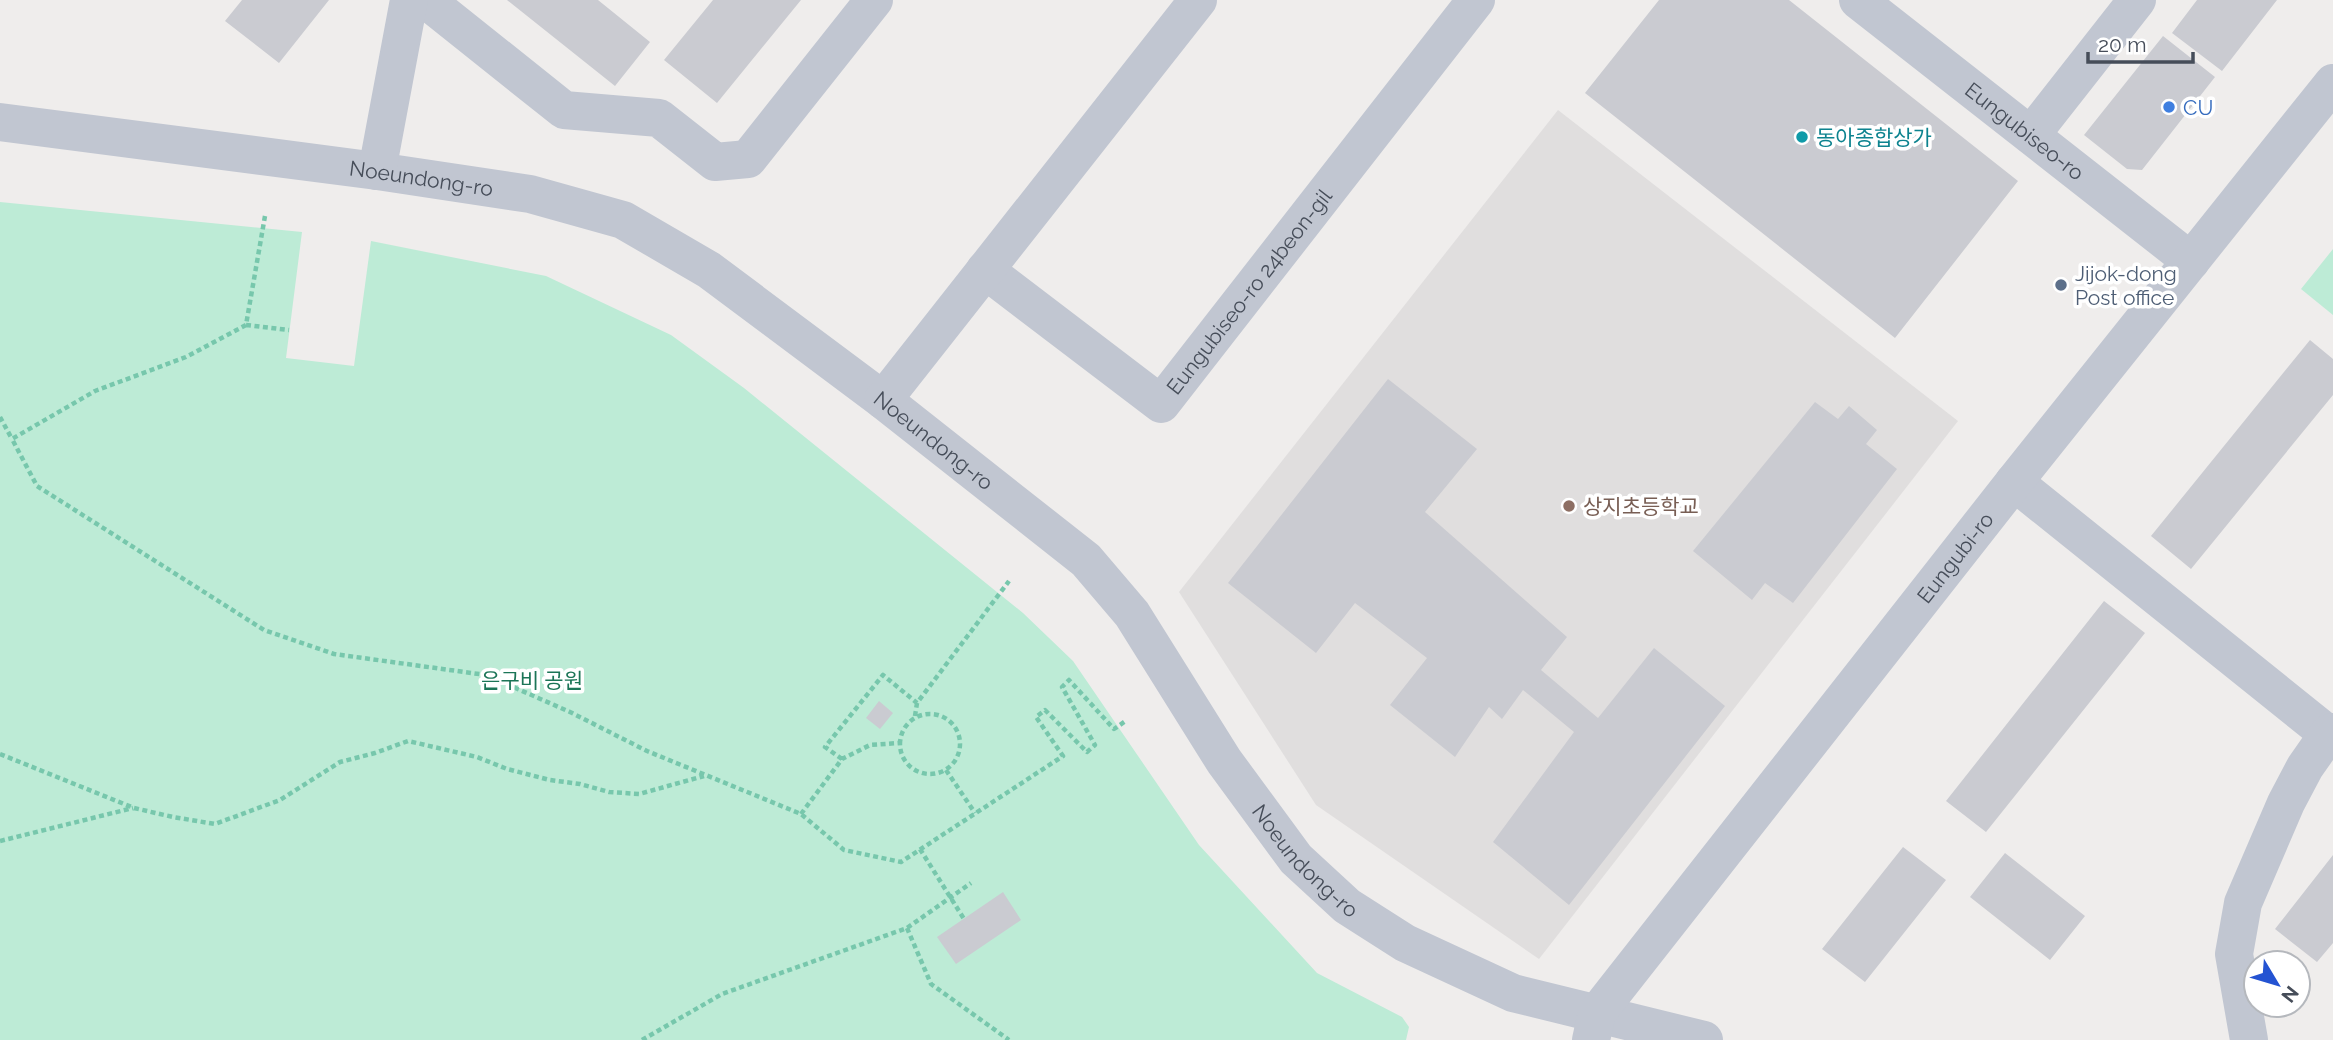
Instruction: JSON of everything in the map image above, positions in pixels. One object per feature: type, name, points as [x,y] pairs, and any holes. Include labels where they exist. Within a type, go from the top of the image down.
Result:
[{"type":"street","points":[[377,171],[409,0]]},
{"type":"street","points":[[426,0],[564,110],[659,118],[715,162],[748,159],[874,0]]},
{"type":"street","points":[[883,400],[1198,0]]},
{"type":"street","name":"Eungubiseo-ro 24beon-gil","points":[[985,270],[1161,404],[1476,0]]},
{"type":"street","name":"Eungubiseo-ro","points":[[1858,0],[2191,261]]},
{"type":"street","points":[[2031,135],[2137,0]]},
{"type":"street","name":"Eungubi-ro","points":[[1594,1026],[2014,482],[2333,83]]},
{"type":"street","name":"Noeundong-ro","points":[[0,122],[377,171],[530,194],[623,220],[709,270],[883,400],[1086,560],[1132,614],[1224,761],[1296,859],[1347,906],[1405,943],[1513,993],[1594,1026],[1704,1040]]},
{"type":"street","points":[[2014,482],[2331,733],[2305,766],[2243,903],[2234,954],[2249,1040]]},
{"type":"path","points":[[246,325],[265,216]]},
{"type":"path","points":[[12,439],[95,391],[186,357],[246,325],[289,330]]},
{"type":"path","points":[[0,417],[37,486],[264,630],[334,654],[486,675],[570,712],[647,751],[801,814],[844,850],[901,862],[975,813],[1031,781],[1063,756],[1036,717],[1045,709],[1087,752],[1095,745],[1062,687],[1069,680],[1114,729],[1127,720]]},
{"type":"path","points":[[915,716],[916,703],[1009,581]]},
{"type":"path","points":[[842,760],[825,747],[883,676],[916,703]]},
{"type":"path","points":[[930,713],[945,717],[956,728],[961,743],[957,758],[946,770],[930,775],[914,771],[903,759],[898,743],[904,727],[915,716],[930,713]]},
{"type":"path","points":[[0,754],[134,808],[215,824],[280,800],[340,762],[408,741],[477,757],[507,769],[550,780],[609,792],[639,794],[704,776]]},
{"type":"path","points":[[801,814],[842,760],[870,745],[898,743]]},
{"type":"path","points":[[946,770],[975,813]]},
{"type":"path","points":[[0,841],[134,808]]},
{"type":"path","points":[[920,849],[964,919]]},
{"type":"path","points":[[642,1040],[722,994],[907,928],[971,883]]},
{"type":"path","points":[[907,928],[931,984],[1009,1040]]},
{"type":"shaded area","name":"상지초등학교","points":[[1558,110],[1958,421],[1539,959],[1316,805],[1179,592]]},
{"type":"green space","name":"은구비 공원","points":[[0,202],[302,232],[286,358],[354,366],[371,241],[546,276],[671,335],[744,388],[1023,613],[1073,661],[1199,845],[1317,973],[1402,1017],[1409,1027],[1406,1040],[0,1040]]},
{"type":"green space","points":[[2333,249],[2333,315],[2301,289]]},
{"type":"building","points":[[242,0],[329,0],[279,63],[225,21]]},
{"type":"building","points":[[507,0],[598,0],[650,42],[615,86]]},
{"type":"building","points":[[713,0],[801,0],[717,103],[664,60]]},
{"type":"building","name":"동아종합상가","points":[[1659,0],[1789,0],[2018,181],[1895,338],[1585,93]]},
{"type":"building","points":[[2197,0],[2277,0],[2222,71],[2172,33]]},
{"type":"building","points":[[2163,36],[2215,77],[2142,170],[2127,169],[2084,135]]},
{"type":"building","points":[[2310,340],[2333,359],[2333,395],[2191,569],[2151,536]]},
{"type":"building","points":[[1388,379],[1477,449],[1425,512],[1567,637],[1541,670],[1598,718],[1654,648],[1725,706],[1569,905],[1493,842],[1574,732],[1523,690],[1502,719],[1489,707],[1455,757],[1390,705],[1427,658],[1355,603],[1316,653],[1228,583]]},
{"type":"building","points":[[1815,402],[1838,419],[1849,406],[1877,430],[1866,444],[1897,469],[1793,603],[1765,583],[1752,600],[1693,551]]},
{"type":"building","points":[[2104,601],[2145,633],[1986,832],[1946,801]]},
{"type":"building","points":[[879,701],[893,713],[880,729],[866,718]]},
{"type":"building","points":[[1903,847],[1946,880],[1865,982],[1822,949]]},
{"type":"building","points":[[2005,853],[2085,916],[2050,960],[1970,897]]},
{"type":"building","points":[[2333,855],[2333,943],[2317,962],[2312,958],[2312,949],[2300,949],[2275,929]]},
{"type":"building","points":[[1003,892],[1021,920],[956,964],[937,937]]},
{"type":"place","name":"CU","points":[[2169,107]]},
{"type":"place","name":"동아종합상가","points":[[1802,137]]},
{"type":"place","name":"Jijok-dong Post office","points":[[2061,285]]},
{"type":"place","name":"상지초등학교","points":[[1569,506]]}]
